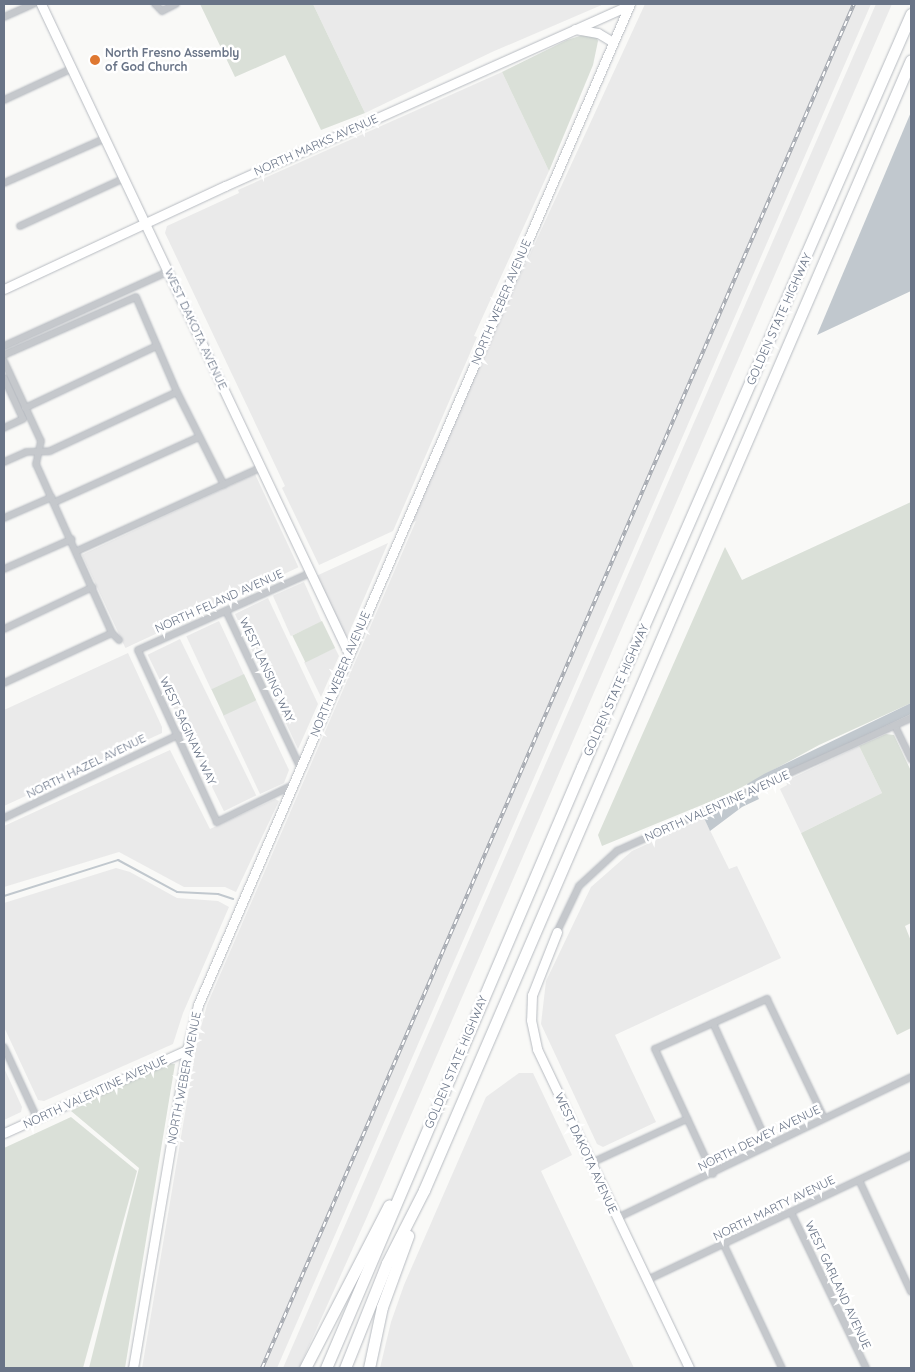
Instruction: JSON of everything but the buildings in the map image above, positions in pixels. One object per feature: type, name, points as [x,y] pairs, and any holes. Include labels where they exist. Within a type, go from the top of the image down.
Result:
[{"type":"highway","name":"GOLDEN STATE HIGHWAY","points":[[326,1368],[582,767],[911,14]]},
{"type":"highway","name":"GOLDEN STATE HIGHWAY","points":[[344,1368],[386,1263],[424,1190],[911,60]]},
{"type":"highway","points":[[305,1368],[353,1272],[412,1168]]},
{"type":"highway","points":[[369,1368],[382,1308],[424,1190]]},
{"type":"main road","name":"WEST DAKOTA AVENUE","points":[[41,4],[170,271],[348,654]]},
{"type":"main road","name":"NORTH MARKS AVENUE","points":[[4,289],[630,4]]},
{"type":"main road","name":"NORTH WEBER AVENUE","points":[[133,1368],[187,1050],[201,997],[630,4]]},
{"type":"main road","points":[[574,29],[598,33],[613,42]]},
{"type":"main road","name":"WEST DAKOTA AVENUE","points":[[557,932],[532,995],[532,1033],[536,1049],[689,1368]]},
{"type":"main road","name":"NORTH VALENTINE AVENUE","points":[[4,1133],[187,1050]]},
{"type":"street","points":[[4,17],[32,4]]},
{"type":"street","points":[[155,4],[162,10],[176,4]]},
{"type":"street","points":[[4,100],[73,68]]},
{"type":"street","points":[[4,184],[106,138]]},
{"type":"street","points":[[20,226],[125,178]]},
{"type":"street","points":[[4,346],[170,271]]},
{"type":"street","points":[[4,355],[136,296],[177,392],[224,485]]},
{"type":"street","points":[[26,408],[157,346]]},
{"type":"street","points":[[4,361],[41,441],[36,464],[72,539],[112,633],[120,640]]},
{"type":"street","points":[[4,378],[23,419],[4,428]]},
{"type":"street","points":[[4,462],[38,451],[50,451],[177,392]]},
{"type":"street","points":[[4,518],[200,437]]},
{"type":"street","points":[[77,552],[260,468]]},
{"type":"street","points":[[4,569],[72,539]]},
{"type":"street","name":"NORTH FELAND AVENUE","points":[[138,650],[310,573]]},
{"type":"street","points":[[4,629],[93,587]]},
{"type":"street","name":"WEST LANSING WAY","points":[[226,610],[300,767]]},
{"type":"street","points":[[4,683],[112,633]]},
{"type":"street","name":"WEST SAGINAW WAY","points":[[138,650],[217,822],[292,785]]},
{"type":"street","name":"NORTH VALENTINE AVENUE","points":[[557,932],[579,886],[616,851],[911,718]]},
{"type":"street","points":[[895,726],[911,759]]},
{"type":"street","name":"NORTH HAZEL AVENUE","points":[[4,818],[178,735]]},
{"type":"street","points":[[713,1174],[655,1049],[766,999],[824,1118]]},
{"type":"street","points":[[713,1023],[768,1144]]},
{"type":"street","points":[[4,1047],[37,1118]]},
{"type":"street","name":"NORTH DEWEY AVENUE","points":[[617,1218],[713,1174],[768,1144],[911,1077]]},
{"type":"street","points":[[590,1163],[686,1119]]},
{"type":"street","name":"NORTH MARTY AVENUE","points":[[647,1280],[911,1155]]},
{"type":"street","points":[[859,1180],[911,1292]]},
{"type":"street","name":"WEST GARLAND AVENUE","points":[[791,1212],[866,1368]]},
{"type":"street","points":[[724,1245],[782,1368]]},
{"type":"shaded area","points":[[200,4],[313,4],[365,113],[321,130],[285,55],[235,77]]},
{"type":"shaded area","points":[[313,4],[604,4],[492,52],[365,113]]},
{"type":"shaded area","points":[[645,4],[871,4],[277,1368],[142,1368],[197,1042],[207,1005],[416,521],[405,526]]},
{"type":"shaded area","points":[[876,4],[892,4],[366,1219],[299,1368],[283,1368]]},
{"type":"shaded area","points":[[586,34],[596,36],[598,41],[593,65],[549,171],[502,72],[567,40]]},
{"type":"shaded area","points":[[502,72],[549,171],[474,336],[477,337],[393,531],[319,565],[282,488],[285,486],[165,233],[167,226],[239,193],[238,190]]},
{"type":"shaded area","points":[[911,112],[911,291],[817,335]]},
{"type":"shaded area","points":[[255,474],[299,567],[125,648],[82,555]]},
{"type":"shaded area","points":[[911,502],[911,703],[819,745],[731,793],[602,846],[598,835],[725,547],[742,580]]},
{"type":"shaded area","points":[[388,543],[345,642],[314,577]]},
{"type":"shaded area","points":[[304,582],[322,622],[291,636],[273,596]]},
{"type":"shaded area","points":[[268,598],[318,704],[298,749],[235,614]]},
{"type":"shaded area","points":[[219,621],[244,674],[211,690],[186,636]]},
{"type":"shaded area","points":[[322,621],[335,648],[305,662],[292,635]]},
{"type":"shaded area","points":[[180,639],[256,795],[224,811],[148,655]]},
{"type":"shaded area","points":[[335,648],[339,656],[321,697],[304,662]]},
{"type":"shaded area","points":[[128,653],[162,727],[162,733],[4,806],[4,710]]},
{"type":"shaded area","points":[[244,674],[256,700],[224,715],[211,689]]},
{"type":"shaded area","points":[[256,700],[289,770],[284,783],[260,794],[223,715]]},
{"type":"shaded area","points":[[911,703],[911,714],[750,790],[747,784],[764,774]]},
{"type":"shaded area","points":[[886,734],[894,735],[911,771],[911,923],[905,926],[911,941],[911,1028],[897,1035],[801,833],[882,793],[859,746]]},
{"type":"shaded area","points":[[859,746],[882,793],[801,833],[780,789],[787,785],[786,781]]},
{"type":"shaded area","points":[[170,750],[210,829],[275,799],[279,801],[236,892],[225,887],[184,887],[119,852],[4,887],[4,826]]},
{"type":"shaded area","points":[[756,793],[759,799],[742,807],[710,831],[704,818]]},
{"type":"shaded area","points":[[704,818],[729,869],[737,866],[781,958],[615,1035],[656,1122],[603,1147],[597,1144],[541,1024],[546,981],[591,887],[632,851]]},
{"type":"shaded area","points":[[116,868],[130,872],[177,898],[218,901],[229,907],[183,1013],[173,1044],[44,1101],[38,1100],[4,1027],[4,903]]},
{"type":"shaded area","points":[[166,1063],[175,1064],[125,1368],[89,1368],[139,1168],[71,1111]]},
{"type":"shaded area","points":[[4,1068],[22,1107],[21,1112],[4,1120]]},
{"type":"shaded area","points":[[519,1073],[533,1073],[572,1155],[541,1171],[634,1368],[380,1368],[391,1322],[404,1285],[486,1097]]},
{"type":"shaded area","points":[[71,1117],[137,1171],[83,1368],[4,1368],[4,1148]]},
{"type":"waterway","points":[[4,896],[118,860],[177,892],[218,894],[233,899]]},
{"type":"railway","points":[[262,1368],[854,4]]},
{"type":"place","name":"North Fresno Assembly of God Church","points":[[95,60]]}]
